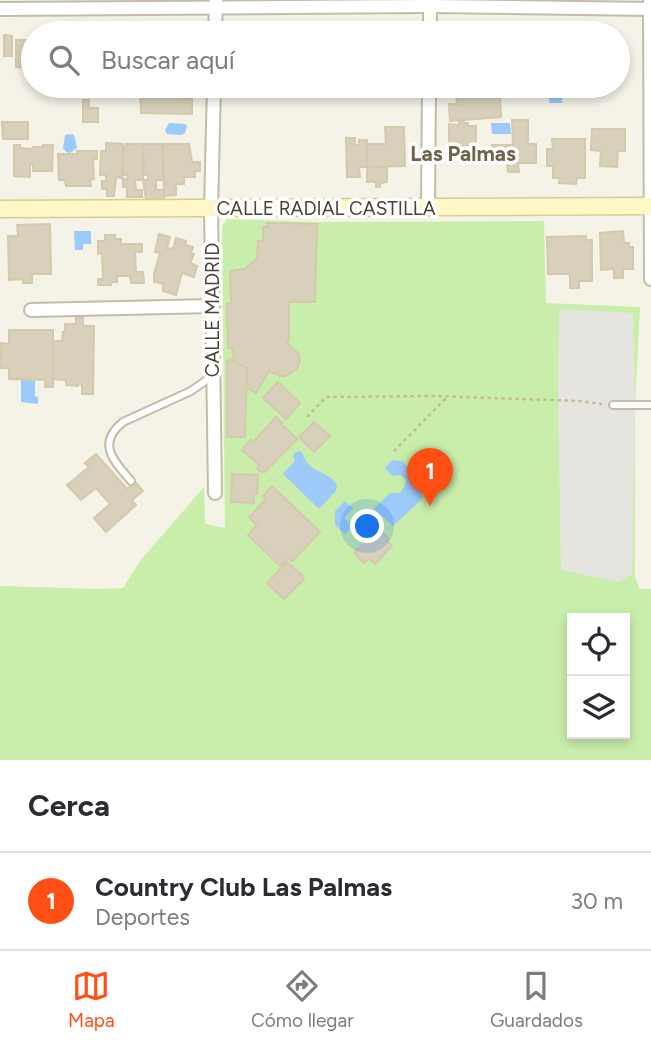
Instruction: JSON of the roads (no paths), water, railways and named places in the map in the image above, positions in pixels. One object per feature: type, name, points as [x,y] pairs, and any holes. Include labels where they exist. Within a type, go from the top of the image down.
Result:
[{"type":"street","points":[[650,0],[651,279]]},
{"type":"street","points":[[0,9],[216,3],[651,9]]},
{"type":"street","points":[[215,21],[216,3]]},
{"type":"street","points":[[430,6],[430,21]]},
{"type":"street","name":"CALLE MADRID","points":[[214,98],[211,209],[215,493]]},
{"type":"street","points":[[428,207],[429,98]]},
{"type":"street","name":"CALLE RADIAL CASTILLA","points":[[0,209],[651,206]]},
{"type":"street","points":[[31,310],[213,306]]},
{"type":"lane","points":[[131,481],[114,461],[109,449],[108,440],[114,429],[123,422],[191,391],[213,376]]},
{"type":"lane","points":[[613,405],[651,405]]},
{"type":"water","points":[[549,98],[562,98],[562,103],[549,103]]},
{"type":"water","points":[[169,123],[185,124],[185,133],[167,134],[165,130]]},
{"type":"water","points":[[491,123],[510,123],[511,134],[492,134]]},
{"type":"water","points":[[73,134],[77,148],[70,153],[66,152],[63,148],[65,135]]},
{"type":"water","points":[[74,231],[91,231],[91,244],[83,244],[83,250],[75,250]]},
{"type":"water","points":[[21,379],[35,380],[38,404],[21,402]]},
{"type":"water","points":[[300,451],[309,465],[331,478],[337,485],[336,491],[319,509],[283,474],[295,461],[295,452]]},
{"type":"water","points":[[392,460],[402,461],[421,480],[422,499],[393,526],[374,509],[390,493],[400,493],[405,486],[406,480],[401,475],[392,476],[385,468]]},
{"type":"water","points":[[345,501],[353,508],[345,517],[353,526],[345,534],[335,525],[335,511]]},
{"type":"place","name":"Country Club Las Palmas","points":[[430,506]]},
{"type":"district","name":"Las Palmas","points":[[463,153]]}]
